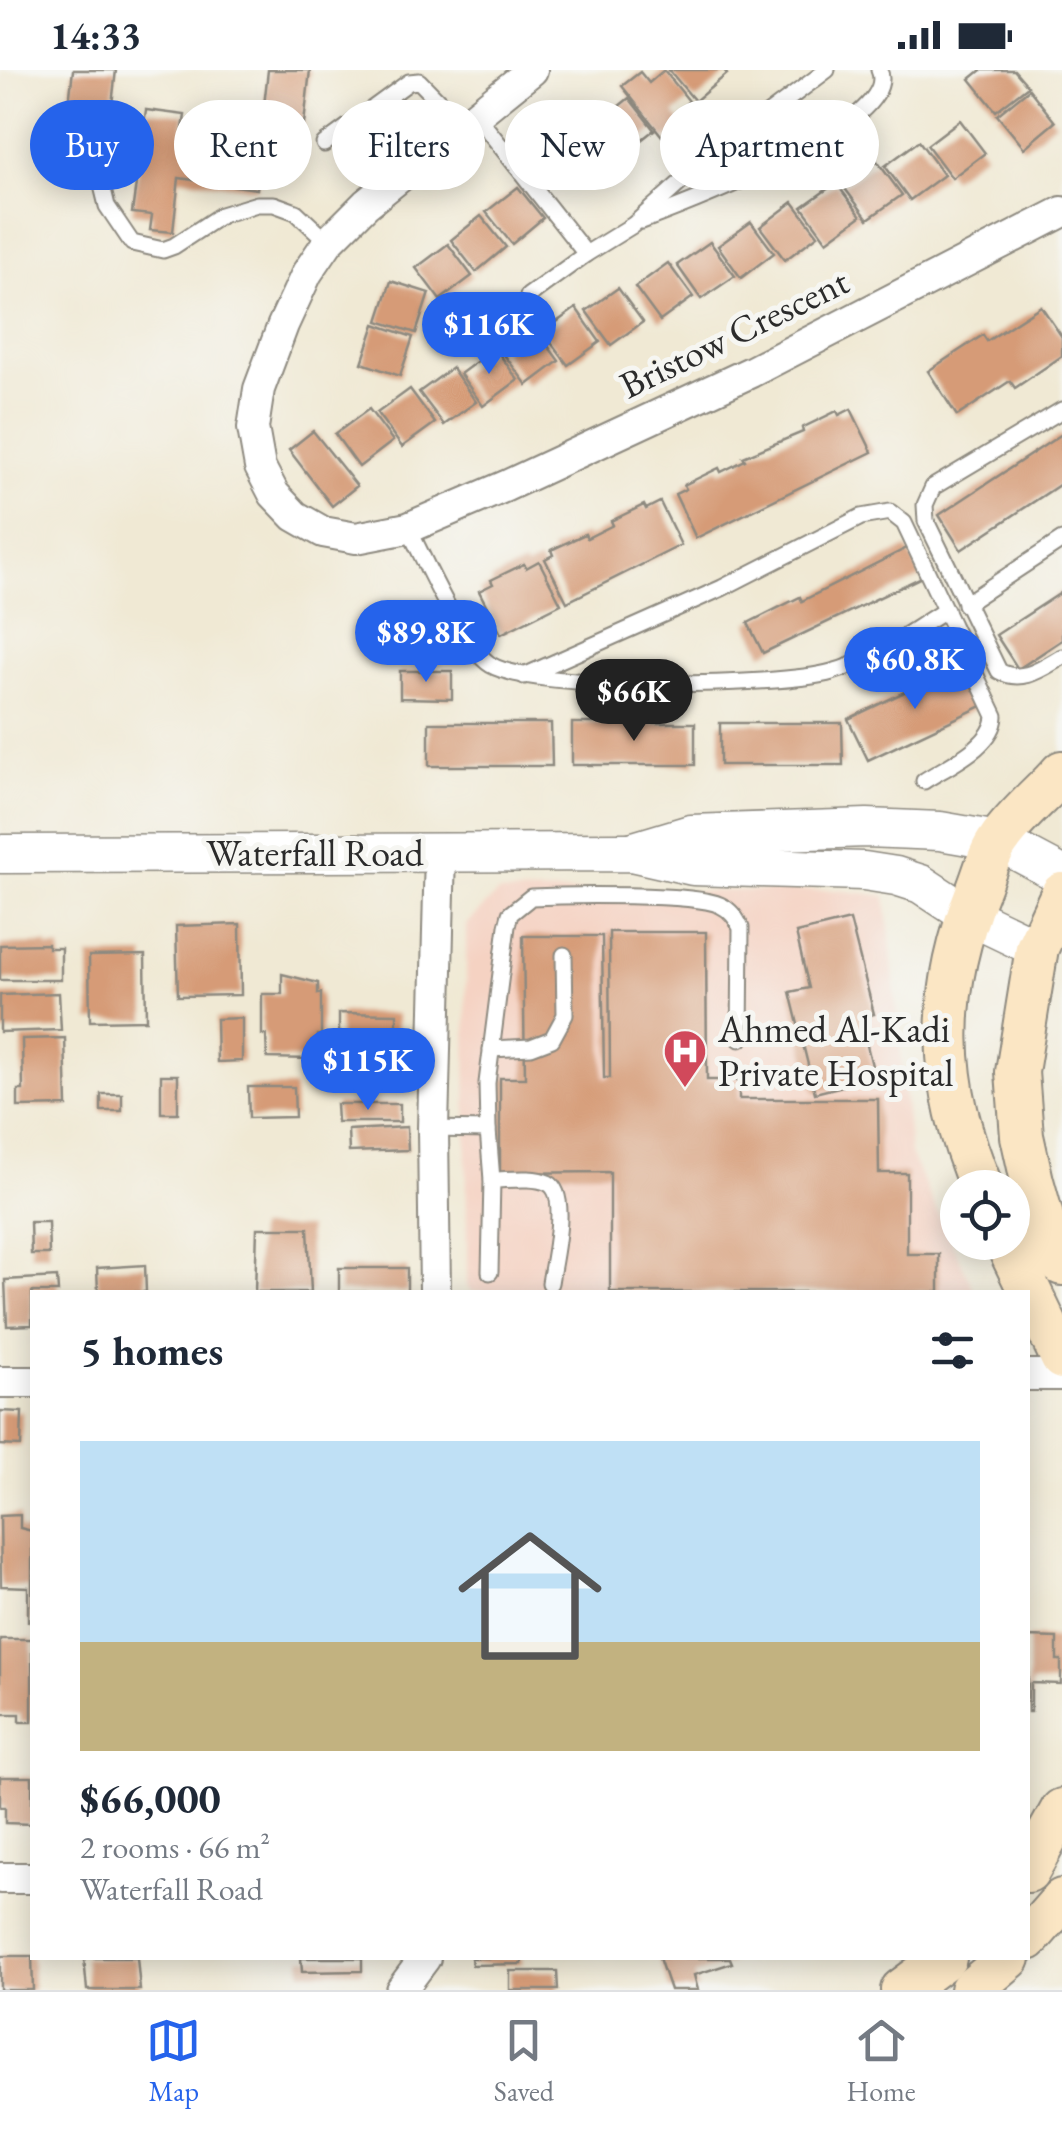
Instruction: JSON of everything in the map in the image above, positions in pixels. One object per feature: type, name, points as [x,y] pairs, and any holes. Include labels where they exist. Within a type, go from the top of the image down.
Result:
[{"type":"main road","points":[[976,1170],[950,1096],[947,1028],[952,966],[998,841],[1062,772]]},
{"type":"main road","points":[[1062,894],[1037,948],[1017,1072],[1022,1136],[1046,1231],[1062,1264]]},
{"type":"main road","points":[[1015,1260],[1029,1290]]},
{"type":"main road","points":[[1030,1292],[1062,1358]]},
{"type":"main road","points":[[1030,1867],[1062,1810]]},
{"type":"main road","points":[[1030,1937],[1062,1900]]},
{"type":"main road","points":[[902,1990],[942,1960]]},
{"type":"main road","points":[[972,1990],[1007,1960]]},
{"type":"street","name":"Bristow Crescent","points":[[485,108],[532,70]]},
{"type":"street","name":"Bristow Crescent","points":[[383,190],[328,242],[307,273],[259,389],[253,428],[260,467],[274,494],[295,516],[323,532],[356,538],[408,528],[506,486],[751,372],[1062,212]]},
{"type":"street","name":"Waterfall Road","points":[[631,852],[691,834],[904,829],[998,841],[1062,874]]},
{"type":"street","points":[[434,1290],[433,1130],[440,852]]},
{"type":"street","name":"Waterfall Road","points":[[0,854],[631,852],[693,866],[864,871],[920,884],[968,916],[1037,948]]},
{"type":"street","points":[[1030,1374],[1062,1375]]},
{"type":"street","points":[[0,1382],[30,1382]]},
{"type":"street","points":[[0,1878],[30,1878]]},
{"type":"street","points":[[402,1990],[424,1960]]},
{"type":"lane","points":[[528,296],[633,225],[700,165],[827,70]]},
{"type":"lane","points":[[633,225],[710,195],[810,147],[862,112],[881,89],[879,70]]},
{"type":"lane","points":[[384,100],[409,82],[419,81],[443,100]]},
{"type":"lane","points":[[324,144],[332,138]]},
{"type":"lane","points":[[485,139],[586,254]]},
{"type":"lane","points":[[103,190],[107,206],[132,243],[163,250],[221,215],[257,204],[274,204],[296,212],[328,242]]},
{"type":"lane","points":[[1062,410],[933,487],[927,496],[926,522],[999,671],[1010,677],[1022,677],[1062,657]]},
{"type":"lane","points":[[524,676],[722,588],[861,516],[890,512],[904,523],[982,684],[996,722],[980,744],[924,781]]},
{"type":"lane","points":[[408,528],[456,621],[482,658],[492,666],[524,676],[658,684],[799,678],[834,672],[946,610]]},
{"type":"lane","points":[[965,604],[1062,540]]},
{"type":"lane","points":[[490,1272],[491,1048],[510,914],[518,904],[531,896],[542,896],[666,899],[722,906],[734,914],[742,928],[740,1039]]},
{"type":"lane","points":[[491,1048],[531,1047],[552,1039],[565,1015],[564,955]]},
{"type":"lane","points":[[433,1130],[488,1130]]},
{"type":"lane","points":[[492,1180],[546,1182],[557,1191],[560,1204],[550,1283]]},
{"type":"shaded area","name":"Ahmed Al-Kadi Private Hospital","points":[[836,890],[886,896],[910,1154],[940,1218],[940,1260],[960,1260],[974,1290],[471,1290],[467,1287],[466,925],[498,893]]},
{"type":"building","points":[[73,70],[116,70],[113,100],[69,100]]},
{"type":"building","points":[[268,70],[310,70],[307,100],[265,100]]},
{"type":"building","points":[[664,70],[688,100],[660,100],[660,134],[640,109],[640,100],[633,100],[622,86],[640,72],[649,83]]},
{"type":"building","points":[[669,70],[724,70],[727,74],[694,100]]},
{"type":"building","points":[[981,70],[1014,70],[1028,86],[996,111],[970,79]]},
{"type":"building","points":[[1029,89],[1055,122],[1024,148],[997,115]]},
{"type":"building","points":[[154,111],[174,114],[174,190],[178,190],[173,232],[150,230],[152,215],[132,213],[135,190],[154,190]]},
{"type":"building","points":[[640,112],[654,130],[640,141]]},
{"type":"building","points":[[960,120],[985,153],[952,178],[927,145]]},
{"type":"building","points":[[919,141],[944,175],[910,200],[885,166]]},
{"type":"building","points":[[879,164],[902,195],[868,219],[846,190],[879,190]]},
{"type":"building","points":[[514,190],[520,190],[543,218],[512,244],[486,212]]},
{"type":"building","points":[[826,190],[841,190],[861,216],[827,241],[802,207]]},
{"type":"building","points":[[793,202],[818,235],[785,260],[760,227]]},
{"type":"building","points":[[481,216],[506,247],[476,272],[451,240]]},
{"type":"building","points":[[751,222],[774,253],[741,278],[718,246]]},
{"type":"building","points":[[710,242],[735,276],[701,299],[677,265]]},
{"type":"building","points":[[448,244],[472,276],[440,300],[416,268]]},
{"type":"building","points":[[668,263],[693,297],[660,321],[635,287]]},
{"type":"building","points":[[391,281],[429,293],[416,333],[378,321]]},
{"type":"building","points":[[618,288],[643,322],[611,345],[586,311]]},
{"type":"building","points":[[1041,306],[1062,337],[1062,356],[1015,388],[1010,381],[957,416],[928,371],[983,335],[987,341]]},
{"type":"building","points":[[576,308],[600,342],[568,365],[543,332]]},
{"type":"building","points":[[375,324],[413,337],[400,376],[362,363]]},
{"type":"building","points":[[535,328],[559,361],[527,385],[502,352]]},
{"type":"building","points":[[495,348],[518,380],[483,406],[460,374]]},
{"type":"building","points":[[452,368],[476,402],[444,425],[419,392]]},
{"type":"building","points":[[410,389],[435,423],[402,447],[377,413]]},
{"type":"building","points":[[369,409],[393,441],[359,467],[335,434]]},
{"type":"building","points":[[851,409],[872,452],[696,538],[675,494],[686,489],[684,485],[719,468],[721,472],[745,460],[743,457],[803,432],[802,428],[837,411],[839,415]]},
{"type":"building","points":[[313,431],[357,486],[332,506],[289,450]]},
{"type":"building","points":[[1062,434],[1062,483],[961,550],[939,515]]},
{"type":"building","points":[[660,502],[681,545],[567,602],[545,559],[553,555],[551,550],[585,534],[587,538],[644,505],[646,509]]},
{"type":"building","points":[[907,548],[922,577],[763,653],[748,623],[800,597],[802,601]]},
{"type":"building","points":[[539,561],[561,604],[501,634],[479,591],[493,584],[491,580]]},
{"type":"building","points":[[1062,592],[1062,640],[1018,669],[996,635]]},
{"type":"building","points":[[963,664],[982,706],[868,760],[848,719]]},
{"type":"building","points":[[400,671],[452,671],[452,699],[400,698]]},
{"type":"building","points":[[429,723],[551,723],[552,766],[429,766]]},
{"type":"building","points":[[572,723],[695,723],[695,765],[572,765]]},
{"type":"building","points":[[720,723],[842,723],[843,765],[720,765]]},
{"type":"building","points":[[850,920],[874,1014],[860,1017],[875,1078],[815,1093],[790,992],[809,988],[796,933]]},
{"type":"building","points":[[240,924],[241,995],[178,996],[176,926]]},
{"type":"building","points":[[609,932],[706,932],[707,1080],[739,1080],[739,1099],[878,1099],[879,1173],[907,1173],[907,1254],[939,1254],[939,1290],[610,1290],[610,1172],[500,1173],[500,1078],[525,1078],[523,936],[602,936],[604,1078],[610,1078]]},
{"type":"building","points":[[48,944],[48,948],[61,948],[61,980],[0,980],[0,945]]},
{"type":"building","points":[[145,955],[146,1020],[90,1021],[89,956]]},
{"type":"building","points":[[282,974],[318,983],[321,1035],[313,1059],[267,1058],[266,1035],[262,1035],[262,994],[282,994]]},
{"type":"building","points":[[59,993],[61,1030],[0,1032],[0,995]]},
{"type":"building","points":[[339,1013],[397,1014],[397,1068],[339,1067]]},
{"type":"building","points":[[242,1018],[242,1061],[217,1062],[216,1019]]},
{"type":"building","points":[[65,1038],[67,1106],[18,1107],[18,1090],[23,1090],[22,1039]]},
{"type":"building","points":[[161,1075],[178,1075],[178,1113],[161,1113]]},
{"type":"building","points":[[248,1087],[294,1087],[295,1117],[249,1118]]},
{"type":"building","points":[[101,1094],[122,1094],[122,1111],[101,1111]]},
{"type":"building","points":[[336,1104],[400,1104],[400,1122],[337,1122]]},
{"type":"building","points":[[407,1127],[408,1150],[349,1152],[348,1130]]},
{"type":"building","points":[[30,1222],[48,1222],[49,1254],[31,1254]]},
{"type":"building","points":[[257,1228],[308,1228],[311,1290],[255,1290]]},
{"type":"building","points":[[145,1265],[146,1290],[98,1290],[97,1268]]},
{"type":"building","points":[[339,1268],[407,1268],[407,1290],[339,1290]]},
{"type":"building","points":[[57,1277],[58,1290],[30,1290],[30,1325],[7,1326],[5,1280]]},
{"type":"building","points":[[0,1411],[22,1412],[21,1446],[0,1445]]},
{"type":"building","points":[[20,1515],[20,1528],[30,1530],[30,1621],[28,1587],[1,1586],[0,1516]]},
{"type":"building","points":[[1030,1637],[1057,1638],[1061,1684],[1031,1683],[1031,1712]]},
{"type":"building","points":[[0,1639],[30,1639],[30,1722],[20,1722],[20,1714],[0,1714]]},
{"type":"building","points":[[0,1777],[30,1777],[30,1824],[5,1823],[5,1807],[0,1807]]},
{"type":"building","points":[[0,1956],[30,1956],[33,1990],[0,1990]]},
{"type":"building","points":[[84,1960],[137,1960],[140,1990],[87,1990]]},
{"type":"building","points":[[301,1960],[362,1960],[362,1971],[302,1972]]},
{"type":"building","points":[[471,1960],[522,1960],[522,1964],[472,1965]]},
{"type":"building","points":[[660,1960],[731,1960],[732,1963],[694,1975],[698,1990],[670,1990]]},
{"type":"building","points":[[510,1971],[557,1971],[558,1990],[510,1990]]},
{"type":"place","name":"Ahmed Al-Kadi Private Hospital","points":[[685,1089]]}]
